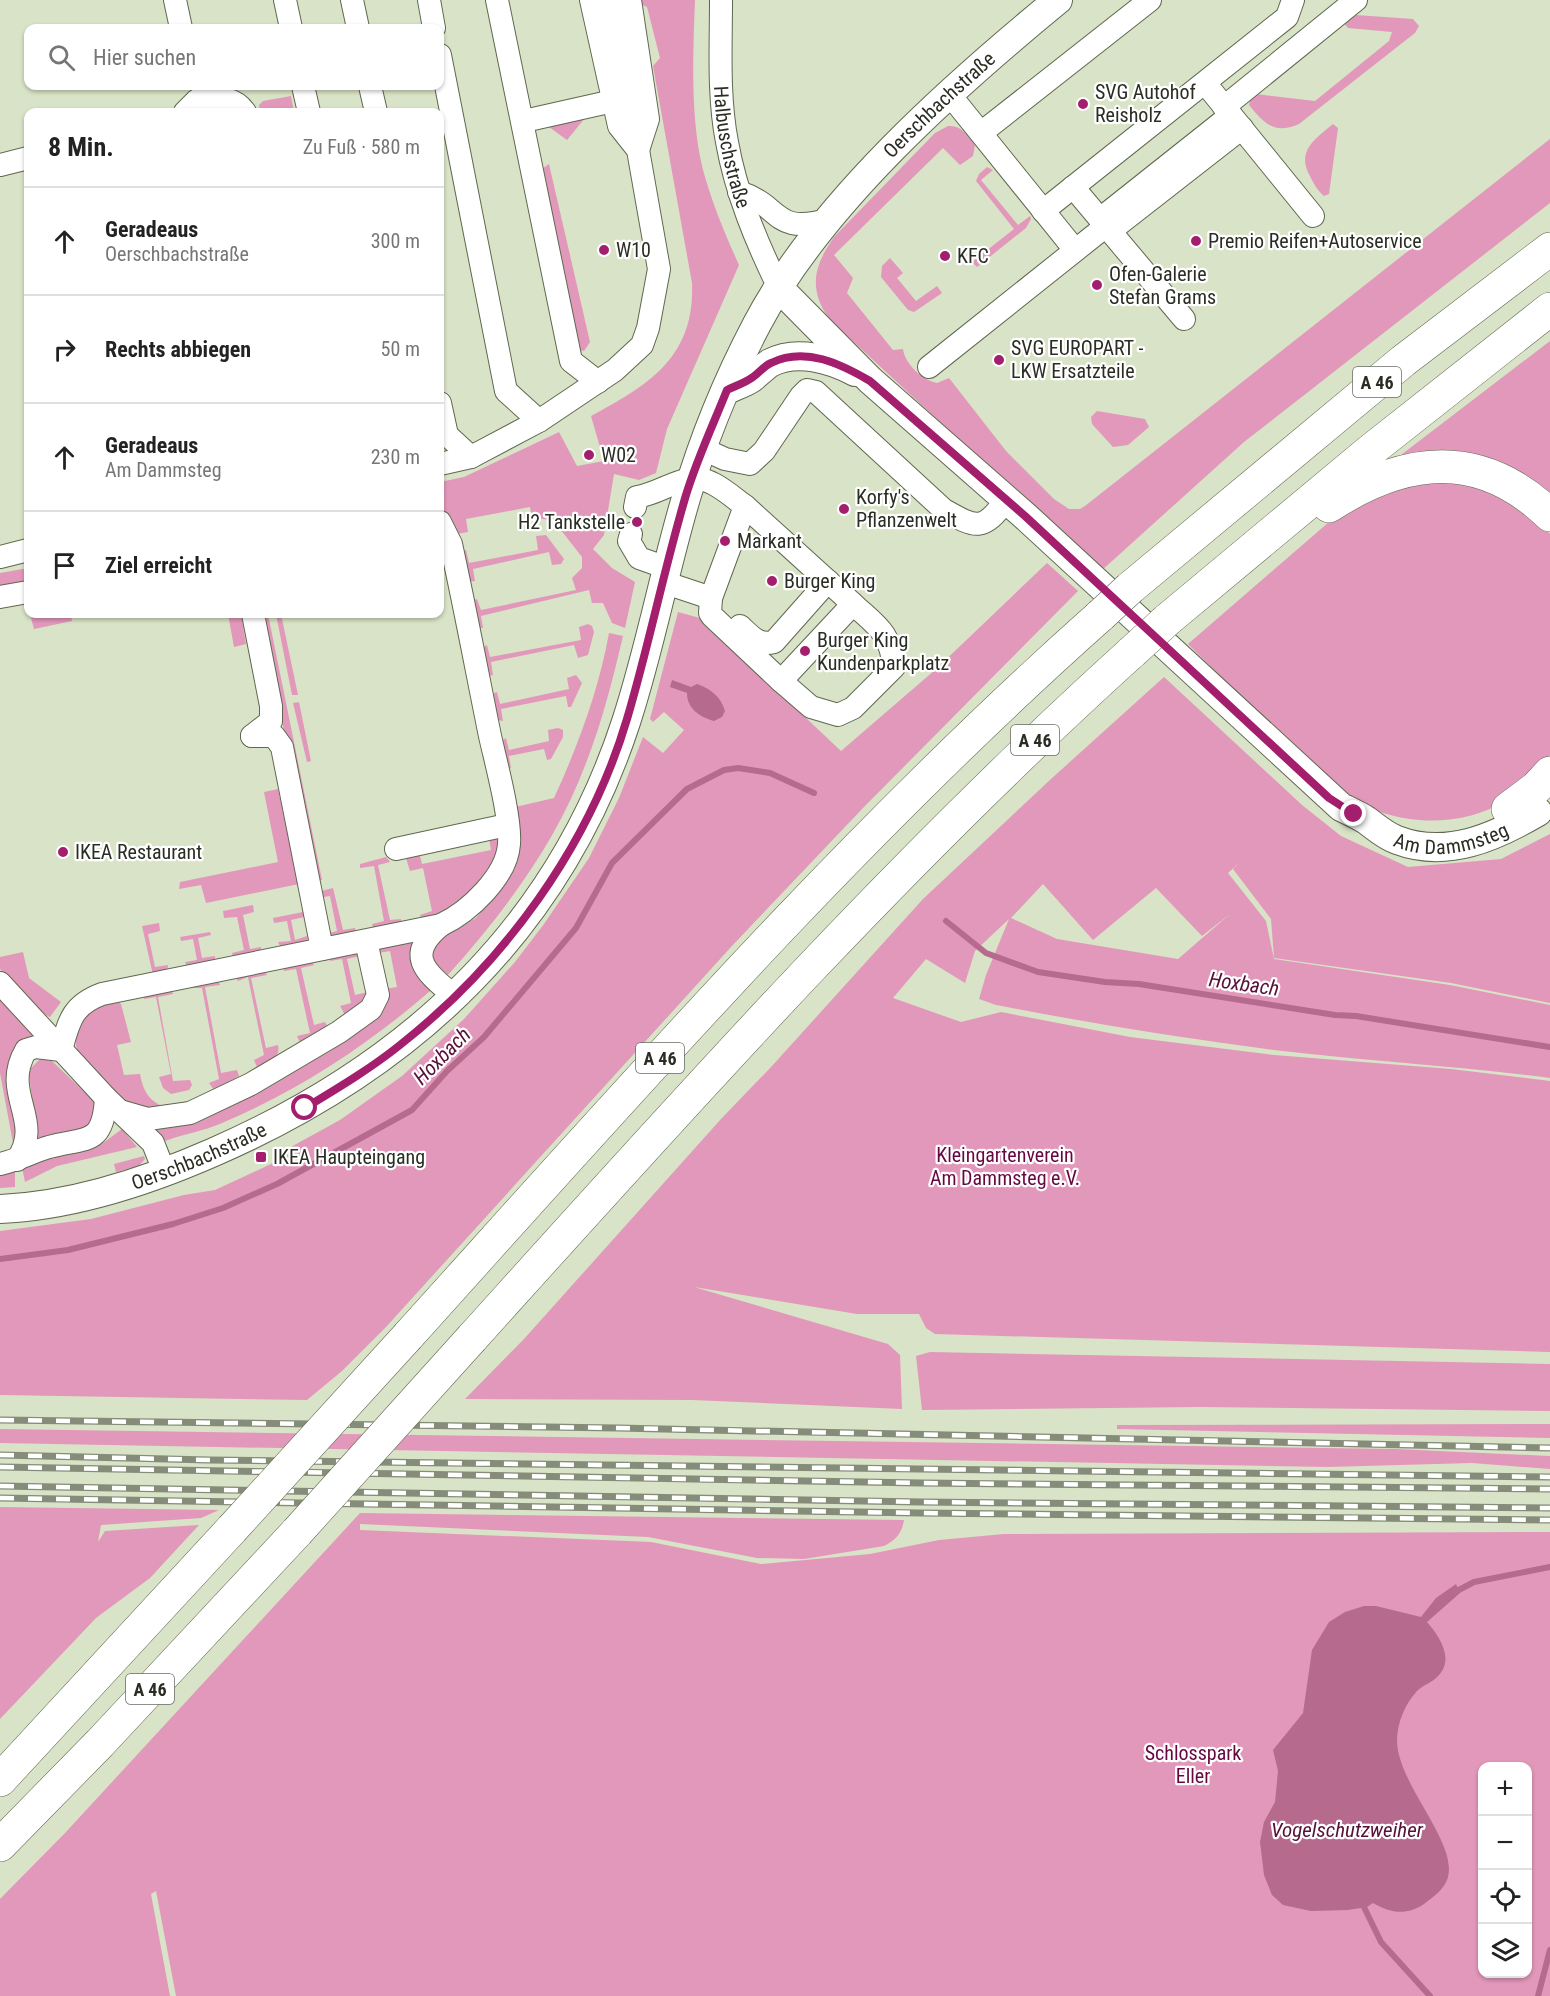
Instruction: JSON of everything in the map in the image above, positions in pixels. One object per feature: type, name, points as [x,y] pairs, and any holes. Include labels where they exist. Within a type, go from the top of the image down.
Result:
[{"type":"highway","name":"A 46","points":[[0,1780],[815,891],[1006,700],[1130,588],[1403,361],[1550,249]]},
{"type":"highway","name":"A 46","points":[[0,1845],[100,1743],[297,1532],[817,961],[1033,742],[1167,620],[1263,539],[1550,309]]},
{"type":"highway","points":[[1263,539],[1320,512],[1357,488],[1408,469],[1426,467],[1463,468],[1499,478],[1528,494],[1550,515]]},
{"type":"highway","points":[[1537,809],[1536,788],[1550,772]]},
{"type":"main road","name":"Oerschbachstraße","points":[[0,1209],[50,1203],[164,1171],[254,1134],[305,1108],[359,1075],[400,1045],[455,997],[493,959],[543,890],[591,810],[627,721],[692,478],[727,390],[758,322],[778,288],[830,219],[884,159],[950,95],[1058,0]]},
{"type":"main road","name":"Am Dammsteg","points":[[778,288],[870,381],[1006,500],[1329,798],[1366,820],[1413,826],[1451,827],[1537,809]]},
{"type":"main road","points":[[727,390],[750,379],[770,364],[785,357],[808,356],[841,364],[870,381]]},
{"type":"street","points":[[175,0],[180,24]]},
{"type":"street","points":[[285,0],[290,24]]},
{"type":"street","points":[[352,0],[357,24]]},
{"type":"street","points":[[429,0],[433,24]]},
{"type":"street","points":[[497,0],[524,121],[571,361],[598,382]]},
{"type":"street","points":[[591,0],[619,126],[638,150]]},
{"type":"street","points":[[444,463],[471,457],[539,421],[598,382],[642,345],[659,269],[611,0]]},
{"type":"street","points":[[630,0],[648,119],[638,150]]},
{"type":"street","name":"Halbuschstraße","points":[[721,0],[721,75],[725,130],[739,192],[758,245],[778,288]]},
{"type":"street","points":[[981,134],[1150,0]]},
{"type":"street","points":[[1043,211],[1287,16],[1293,0]]},
{"type":"street","points":[[929,367],[1105,226],[1232,117],[1356,0]]},
{"type":"street","points":[[444,75],[507,391],[539,421]]},
{"type":"street","points":[[1205,83],[1313,216]]},
{"type":"street","points":[[304,90],[308,108]]},
{"type":"street","points":[[371,90],[375,108]]},
{"type":"street","points":[[950,95],[1075,250]]},
{"type":"street","points":[[192,99],[229,98],[242,108]]},
{"type":"street","points":[[524,121],[613,101]]},
{"type":"street","points":[[0,165],[24,159]]},
{"type":"street","points":[[1073,187],[1184,320]]},
{"type":"street","points":[[739,192],[755,197],[787,223],[812,224],[830,219]]},
{"type":"street","points":[[703,449],[725,459],[750,464],[764,451],[807,390],[816,392],[944,510],[972,525],[984,525],[992,519],[1006,500]]},
{"type":"street","points":[[444,421],[447,435],[471,457]]},
{"type":"street","points":[[635,507],[636,497],[650,495],[692,478],[714,485],[745,506],[880,630],[892,646],[894,667],[853,708],[838,716],[811,707],[710,613],[711,598],[745,506]]},
{"type":"street","points":[[444,530],[451,544],[460,619],[477,704],[507,825],[509,845],[499,870],[473,905],[460,916],[441,925],[428,935],[422,945],[420,956],[423,966],[455,997]]},
{"type":"street","points":[[631,534],[629,541],[639,558],[665,575],[711,598],[759,642],[765,644],[774,642],[828,581]]},
{"type":"street","points":[[0,557],[24,551]]},
{"type":"street","points":[[0,597],[24,593]]},
{"type":"street","points":[[781,681],[853,604]]},
{"type":"street","points":[[254,618],[271,706],[271,721],[252,736],[274,736],[282,747],[322,949]]},
{"type":"street","points":[[396,849],[507,825]]},
{"type":"street","points":[[61,1050],[69,1023],[84,1001],[111,992],[441,925]]},
{"type":"street","points":[[113,1104],[148,1119],[169,1118],[190,1113],[251,1084],[339,1032],[371,1009],[378,994],[366,941]]},
{"type":"street","points":[[0,983],[61,1050],[153,1143],[164,1171]]},
{"type":"street","points":[[9,1162],[27,1138],[13,1080],[17,1063],[26,1050],[36,1047],[61,1050]]},
{"type":"street","points":[[9,1162],[47,1148],[85,1141],[98,1133],[113,1104]]},
{"type":"green space","points":[[639,0],[695,0],[693,85],[699,150],[710,194],[739,265],[667,429],[656,473],[639,480],[614,474],[604,535],[593,549],[612,568],[635,582],[625,628],[612,623],[603,603],[592,603],[589,590],[481,616],[483,628],[479,628],[474,600],[477,599],[481,610],[576,590],[572,578],[582,568],[582,557],[553,520],[532,518],[530,507],[466,519],[468,532],[457,534],[451,519],[444,513],[444,481],[464,477],[559,432],[577,466],[604,461],[591,416],[632,393],[649,380],[677,349],[686,331],[691,309],[692,283],[653,66],[660,58],[647,7],[640,4]]},
{"type":"green space","points":[[1356,15],[1413,19],[1419,26],[1415,33],[1299,124],[1276,128],[1265,122],[1249,105],[1251,97],[1256,94],[1315,101],[1389,41],[1392,32],[1348,28],[1344,23]]},
{"type":"green space","points":[[291,96],[293,108],[259,108],[263,101]]},
{"type":"green space","points":[[585,118],[567,140],[549,127]]},
{"type":"green space","points":[[1333,124],[1338,128],[1329,194],[1324,196],[1311,179],[1305,159],[1314,140]]},
{"type":"green space","points":[[948,126],[957,127],[967,134],[975,145],[973,156],[960,165],[943,148],[834,255],[853,278],[847,293],[893,350],[903,349],[911,366],[926,379],[937,383],[949,378],[1006,451],[1054,499],[1069,509],[1080,509],[1085,506],[1550,139],[1550,203],[1244,442],[1101,571],[831,321],[819,299],[816,289],[818,269],[834,237],[935,133]]},
{"type":"green space","points":[[549,164],[590,342],[584,351],[580,350],[542,169]]},
{"type":"green space","points":[[987,167],[993,170],[981,180],[1018,225],[1030,216],[1031,219],[1026,228],[977,267],[972,262],[1014,229],[976,181],[979,174]]},
{"type":"green space","points":[[890,258],[903,273],[897,278],[916,301],[937,286],[942,293],[914,312],[908,310],[881,277],[882,266]]},
{"type":"green space","points":[[1550,341],[1550,504],[1397,458]]},
{"type":"green space","points":[[1097,411],[1145,419],[1149,427],[1128,445],[1113,447],[1092,424],[1091,417]]},
{"type":"green space","points":[[1405,480],[1485,485],[1539,520],[1550,534],[1550,759],[1507,800],[1488,810],[1446,820],[1402,818],[1361,804],[1343,792],[1263,719],[1188,644],[1329,522]]},
{"type":"green space","points":[[546,535],[564,559],[561,564],[552,565],[549,552],[473,569],[475,581],[467,582],[462,552],[466,550],[469,563],[538,550],[536,536]]},
{"type":"green space","points":[[1047,563],[1078,591],[863,808],[731,947],[386,1327],[342,1371],[307,1400],[0,1395],[0,1231],[91,1219],[184,1195],[215,1190],[271,1164],[289,1148],[340,1120],[402,1076],[464,1019],[515,962],[544,924],[589,858],[619,798],[643,737],[663,753],[684,730],[664,712],[653,722],[650,719],[678,612],[700,618],[841,751],[935,670]]},
{"type":"green space","points":[[24,569],[24,586],[0,590],[0,573]]},
{"type":"green space","points":[[31,618],[72,618],[72,621],[34,629]]},
{"type":"green space","points":[[229,618],[242,618],[246,644],[234,647]]},
{"type":"green space","points":[[261,618],[269,618],[322,880],[315,881]]},
{"type":"green space","points":[[277,618],[282,618],[298,695],[292,695]]},
{"type":"green space","points":[[588,624],[592,626],[594,632],[588,655],[578,658],[574,645],[491,662],[493,675],[489,676],[482,648],[487,645],[490,657],[581,640],[579,627]]},
{"type":"green space","points":[[609,633],[623,636],[611,684],[586,763],[560,821],[527,876],[488,928],[447,976],[437,972],[430,949],[446,933],[476,918],[497,891],[511,808],[554,798],[587,717],[600,675]]},
{"type":"green space","points":[[576,675],[582,683],[571,707],[568,707],[566,696],[501,709],[503,721],[497,720],[492,694],[497,692],[500,704],[569,689],[567,678]]},
{"type":"green space","name":"Kleingartenverein Am Dammsteg e.V.","points":[[1164,677],[1302,805],[1341,836],[1408,867],[1501,859],[1550,834],[1550,1003],[1451,983],[1274,958],[1271,919],[1233,869],[1240,862],[1228,873],[1266,921],[1274,959],[1450,985],[1550,1005],[1550,1078],[1274,1050],[1135,1030],[996,1005],[979,999],[986,975],[1009,919],[975,951],[965,983],[926,959],[893,998],[961,1022],[1001,1012],[1130,1037],[1274,1055],[1451,1069],[1550,1081],[1550,1352],[935,1334],[926,1328],[919,1314],[857,1314],[694,1287],[888,1344],[900,1355],[902,1409],[692,1400],[465,1399],[524,1339],[721,1119],[923,899]],"holes":[[[1043,884],[1093,940],[1156,888],[1202,936],[1230,914],[1178,959],[1057,939],[1011,918]]]},
{"type":"green space","points":[[299,702],[311,761],[307,762],[293,703]]},
{"type":"green space","points":[[558,728],[563,730],[563,737],[551,759],[547,760],[544,749],[509,756],[511,768],[508,769],[500,742],[506,738],[509,750],[549,741],[548,730]]},
{"type":"green space","points":[[278,789],[299,884],[206,903],[201,885],[179,889],[180,882],[278,862],[264,792]]},
{"type":"green space","points":[[489,838],[498,838],[502,850],[475,890],[451,912],[421,918],[420,915],[432,911],[423,868],[410,871],[406,858],[419,852],[422,864],[491,850]]},
{"type":"green space","points":[[386,857],[390,862],[378,865],[390,920],[401,919],[401,924],[373,928],[372,924],[384,921],[374,866],[360,868],[360,864]]},
{"type":"green space","points":[[333,888],[343,930],[355,928],[356,932],[330,941],[325,934],[337,931],[330,896],[318,898],[317,892]]},
{"type":"green space","points":[[253,905],[254,912],[243,915],[250,949],[261,947],[261,949],[257,955],[233,957],[232,953],[244,950],[237,917],[224,918],[223,911]]},
{"type":"green space","points":[[303,912],[304,917],[291,920],[295,940],[307,936],[308,943],[281,948],[278,942],[291,941],[287,921],[274,923],[273,918]]},
{"type":"green space","points":[[159,923],[160,931],[148,934],[155,967],[168,965],[167,972],[153,975],[142,926]]},
{"type":"green space","points":[[210,932],[211,935],[198,938],[202,958],[215,956],[215,962],[188,969],[185,962],[197,960],[193,939],[181,941],[180,937]]},
{"type":"green space","points":[[415,938],[430,991],[357,1048],[278,1096],[215,1126],[165,1141],[147,1125],[267,1086],[330,1051],[384,1010],[385,989],[397,987],[390,951],[378,953],[376,950]]},
{"type":"green space","points":[[353,950],[360,956],[347,959],[355,995],[368,992],[369,997],[345,1015],[340,1006],[351,1003],[342,959],[330,961],[330,957]]},
{"type":"green space","points":[[23,952],[29,978],[61,1002],[50,1017],[35,1010],[0,969],[0,957]]},
{"type":"green space","points":[[312,962],[314,965],[301,968],[314,1025],[325,1022],[327,1026],[300,1043],[297,1036],[310,1033],[296,969],[284,971],[283,968]]},
{"type":"green space","points":[[264,970],[267,975],[251,978],[266,1048],[278,1045],[278,1054],[273,1060],[257,1067],[254,1060],[264,1055],[248,977],[238,981],[236,978]]},
{"type":"green space","points":[[218,980],[220,985],[205,987],[221,1073],[237,1070],[239,1076],[214,1090],[209,1083],[219,1079],[202,988],[190,988]]},
{"type":"green space","points":[[171,989],[173,994],[158,997],[173,1081],[190,1080],[192,1085],[189,1090],[171,1094],[163,1088],[159,1077],[171,1074],[156,997],[144,999],[144,995]]},
{"type":"green space","points":[[0,994],[40,1038],[16,1053],[10,1064],[9,1074],[15,1122],[13,1143],[0,1073]]},
{"type":"green space","points":[[115,998],[121,1004],[131,1042],[117,1045],[124,1075],[140,1074],[146,1093],[162,1106],[155,1114],[124,1103],[80,1057],[76,1046],[75,1032],[83,1014]]},
{"type":"green space","points":[[40,1059],[52,1061],[95,1102],[92,1131],[39,1144],[29,1076],[31,1068]]},
{"type":"green space","points":[[122,1129],[137,1147],[57,1166],[25,1182],[22,1167],[103,1143]]},
{"type":"green space","points":[[144,1156],[145,1159],[139,1166],[116,1172],[114,1164]]},
{"type":"green space","points":[[15,1171],[15,1187],[0,1188],[0,1173]]},
{"type":"green space","points":[[930,1352],[1550,1364],[1550,1411],[1199,1407],[922,1410],[916,1356]]},
{"type":"green space","points":[[1550,1424],[1550,1438],[1117,1429],[1117,1425]]},
{"type":"green space","points":[[0,1429],[1396,1449],[1550,1456],[1550,1469],[1472,1463],[1328,1467],[0,1443]]},
{"type":"green space","points":[[0,1507],[219,1510],[201,1518],[101,1525],[98,1542],[105,1531],[199,1525],[150,1578],[96,1618],[0,1719]]},
{"type":"green space","name":"Schlosspark Eller","points":[[360,1513],[904,1520],[898,1536],[884,1546],[804,1559],[757,1558],[648,1537],[360,1524],[360,1530],[651,1542],[761,1564],[870,1554],[939,1540],[1004,1534],[1550,1532],[1550,1996],[176,1996],[156,1891],[151,1894],[170,1996],[0,1996],[0,1899],[65,1833]]},
{"type":"water","points":[[672,680],[691,687],[697,684],[707,688],[723,706],[725,711],[722,717],[714,721],[699,715],[689,704],[687,693],[670,687]]},
{"type":"water","name":"Vogelschutzweiher","points":[[1456,1584],[1460,1593],[1427,1622],[1444,1649],[1445,1664],[1436,1678],[1419,1689],[1413,1696],[1402,1714],[1397,1734],[1400,1758],[1407,1776],[1444,1847],[1448,1863],[1448,1877],[1444,1885],[1424,1904],[1405,1912],[1392,1911],[1373,1903],[1367,1907],[1348,1910],[1311,1911],[1283,1905],[1272,1895],[1264,1875],[1260,1842],[1264,1822],[1275,1802],[1278,1771],[1273,1750],[1303,1713],[1312,1650],[1329,1622],[1345,1612],[1364,1606],[1376,1606],[1421,1617],[1436,1598]]},
{"type":"waterway","name":"Hoxbach","points":[[0,1259],[68,1250],[173,1224],[223,1208],[277,1184],[412,1110],[447,1071],[484,1037],[576,928],[612,863],[687,789],[724,770],[738,768],[770,773],[814,793]]},
{"type":"waterway","name":"Hoxbach","points":[[946,921],[986,953],[1038,972],[1105,982],[1139,984],[1550,1047]]},
{"type":"waterway","points":[[1453,1593],[1474,1582],[1550,1567]]},
{"type":"waterway","points":[[1361,1901],[1381,1942],[1430,1996]]},
{"type":"waterway","points":[[1538,1996],[1550,1950]]},
{"type":"railway","points":[[0,1420],[618,1428],[1550,1448]]},
{"type":"railway","points":[[0,1455],[209,1460],[1550,1477]]},
{"type":"railway","points":[[0,1467],[921,1483],[1550,1489]]},
{"type":"railway","points":[[0,1486],[921,1502],[1550,1508]]},
{"type":"railway","points":[[0,1498],[920,1513],[1550,1520]]},
{"type":"place","name":"SVG Autohof Reisholz","points":[[1083,104]]},
{"type":"place","name":"Premio Reifen+Autoservice","points":[[1196,241]]},
{"type":"place","name":"W10","points":[[604,250]]},
{"type":"place","name":"KFC","points":[[945,256]]},
{"type":"place","name":"Ofen-Galerie Stefan Grams","points":[[1097,285]]},
{"type":"place","name":"SVG EUROPART - LKW Ersatzteile","points":[[999,360]]},
{"type":"place","name":"W02","points":[[589,455]]},
{"type":"place","name":"Korfy's Pflanzenwelt","points":[[844,509]]},
{"type":"place","name":"H2 Tankstelle","points":[[637,522]]},
{"type":"place","name":"Markant","points":[[725,541]]},
{"type":"place","name":"Burger King","points":[[772,581]]},
{"type":"place","name":"Burger King Kundenparkplatz","points":[[805,651]]},
{"type":"place","name":"IKEA Restaurant","points":[[63,852]]},
{"type":"place","name":"IKEA Haupteingang","points":[[261,1157]]},
{"type":"route","points":[[305,1108],[359,1075],[400,1045],[455,997],[493,959],[555,874],[595,802],[627,721],[686,496],[727,390],[750,379],[770,364],[785,357],[808,356],[841,364],[870,381],[1025,516],[1329,798],[1354,814]]}]
